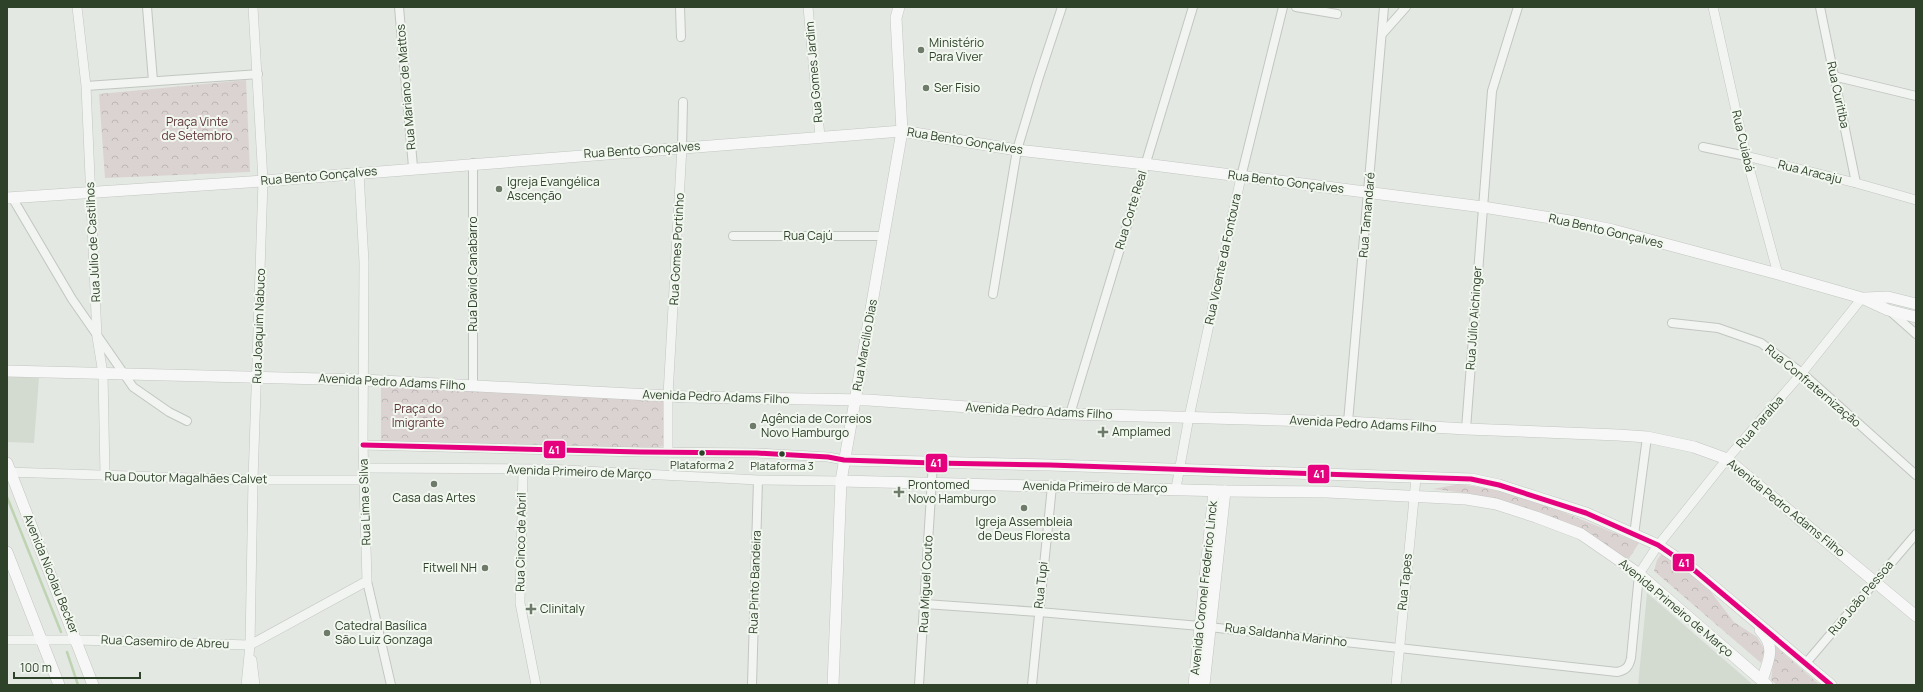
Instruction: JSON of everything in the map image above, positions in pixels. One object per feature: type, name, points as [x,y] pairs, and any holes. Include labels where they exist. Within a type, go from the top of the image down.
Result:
[{"type":"main road","name":"Rua Marcílio Dias","points":[[833,685],[841,481],[902,131],[896,18],[899,7]]},
{"type":"main road","name":"Rua Bento Gonçalves","points":[[10,198],[263,180],[682,146],[902,131],[1017,150],[1145,164],[1483,207],[1542,216],[1599,227],[1778,274],[1862,298],[1888,310],[1916,317]]},
{"type":"main road","name":"Rua Bento Gonçalves","points":[[1862,298],[1888,297],[1916,304]]},
{"type":"main road","name":"Avenida Pedro Adams Filho","points":[[7,371],[258,376],[363,380],[668,395],[855,400],[1070,414],[1348,422],[1647,437],[1694,447],[1727,459],[1916,616]]},
{"type":"main road","name":"Avenida Primeiro de Março","points":[[844,460],[1470,479],[1499,486],[1586,513],[1658,546],[1693,569],[1831,685]]},
{"type":"main road","name":"Avenida Nicolau Becker","points":[[8,470],[77,640],[93,685]]},
{"type":"main road","name":"Avenida Primeiro de Março","points":[[841,481],[1176,488],[1219,491],[1327,492],[1466,498],[1496,504],[1581,534],[1639,574],[1763,684]]},
{"type":"main road","name":"Avenida Coronel Frederico Linck","points":[[1194,685],[1205,626],[1219,491]]},
{"type":"main road","points":[[7,552],[59,685]]},
{"type":"main road","points":[[1729,598],[1769,641],[1770,654],[1763,684]]},
{"type":"main road","name":"Avenida Coronel Frederico Linck","points":[[1204,685],[1205,626]]},
{"type":"street","name":"Rua Júlio de Castilhos","points":[[77,7],[86,86],[98,337],[103,374],[104,476]]},
{"type":"street","points":[[148,7],[153,81]]},
{"type":"street","name":"Rua Joaquim Nabuco","points":[[246,685],[250,645],[253,480],[258,376],[263,180],[253,7]]},
{"type":"street","name":"Rua Mariano de Mattos","points":[[399,7],[413,168]]},
{"type":"street","points":[[680,7],[681,37]]},
{"type":"street","name":"Rua Gomes Jardim","points":[[808,7],[820,137]]},
{"type":"street","points":[[993,294],[1017,150],[1062,7]]},
{"type":"street","name":"Rua Corte Real","points":[[1070,414],[1193,7]]},
{"type":"street","name":"Rua Vicente da Fontoura","points":[[1176,488],[1189,417],[1241,177],[1283,7]]},
{"type":"street","points":[[1296,7],[1336,14]]},
{"type":"street","name":"Rua Tamandaré","points":[[1348,422],[1383,33],[1384,7]]},
{"type":"street","points":[[1383,33],[1406,7]]},
{"type":"street","name":"Rua Júlio Aichinger","points":[[1466,429],[1492,91],[1518,7]]},
{"type":"street","name":"Rua Cuiabá","points":[[1714,7],[1746,156],[1778,274]]},
{"type":"street","name":"Rua Curitiba","points":[[1820,7],[1856,183]]},
{"type":"street","points":[[86,86],[258,74]]},
{"type":"street","points":[[1833,76],[1916,96]]},
{"type":"street","name":"Rua Gomes Portinho","points":[[668,451],[668,395],[682,146],[683,102]]},
{"type":"street","name":"Rua Aracaju","points":[[1703,146],[1856,183],[1916,200]]},
{"type":"street","name":"Rua David Canabarro","points":[[473,163],[473,385]]},
{"type":"street","name":"Rua Lima e Silva","points":[[359,172],[364,262],[363,445],[367,581],[391,685]]},
{"type":"street","points":[[10,198],[72,299],[123,374],[135,388],[169,412],[187,421]]},
{"type":"street","name":"Rua Cajú","points":[[733,236],[883,236]]},
{"type":"street","name":"Rua Paraíba","points":[[1639,574],[1658,546],[1727,459],[1802,374],[1862,298]]},
{"type":"street","points":[[1888,310],[1916,334]]},
{"type":"street","name":"Rua Confraternização","points":[[1672,323],[1718,328],[1761,343],[1802,374],[1916,475]]},
{"type":"street","points":[[1634,535],[1647,437]]},
{"type":"street","name":"Avenida Primeiro de Março","points":[[363,445],[634,452],[668,451],[757,453],[828,457],[844,460]]},
{"type":"street","name":"Rua Miguel Couto","points":[[919,685],[933,463]]},
{"type":"street","name":"Avenida Primeiro de Março","points":[[364,468],[523,470],[758,480],[841,481]]},
{"type":"street","name":"Rua Doutor Magalhães Calvet","points":[[8,470],[104,476],[253,480],[364,480]]},
{"type":"street","name":"Rua Cinco de Abril","points":[[523,470],[520,603],[536,685]]},
{"type":"street","name":"Rua Tapes","points":[[1396,685],[1416,478]]},
{"type":"street","name":"Rua Pinto Bandeira","points":[[752,685],[758,480]]},
{"type":"street","name":"Rua Tupi","points":[[1032,685],[1052,486]]},
{"type":"street","name":"Rua João Pessoa","points":[[1806,663],[1916,534]]},
{"type":"street","name":"Rua Saldanha Marinho","points":[[924,604],[1205,626],[1611,672],[1622,671],[1629,666],[1639,574]]},
{"type":"street","points":[[250,645],[367,581]]},
{"type":"street","name":"Rua Casemiro de Abreu","points":[[7,640],[77,640],[250,645]]},
{"type":"street","name":"Rua Joaquim Nabuco","points":[[250,645],[256,685]]},
{"type":"shaded area","points":[[7,376],[39,378],[34,443],[7,442]]},
{"type":"shaded area","points":[[1647,593],[1751,683],[1750,685],[1638,685]]},
{"type":"green space","name":"Praça Vinte de Setembro","points":[[246,80],[250,172],[105,178],[99,94]]},
{"type":"green space","name":"Praça do Imigrante","points":[[381,386],[666,398],[665,446],[640,449],[381,442]]},
{"type":"green space","points":[[1459,484],[1493,489],[1531,499],[1639,543],[1628,560],[1534,511],[1465,493],[1433,489]]},
{"type":"green space","points":[[1663,552],[1704,583],[1734,622],[1757,637],[1765,650],[1761,663],[1654,571],[1657,560]]},
{"type":"green space","points":[[1775,646],[1820,685],[1777,685],[1771,680]]},
{"type":"waterway","points":[[7,497],[61,632]]},
{"type":"waterway","points":[[67,652],[78,685]]},
{"type":"transit line","name":"41","points":[[363,445],[640,452],[757,453],[828,457],[844,460],[1050,465],[1471,479],[1499,485],[1586,513],[1658,545],[1693,569],[1831,685]]},
{"type":"place","name":"Ministério Para Viver","points":[[921,50]]},
{"type":"place","name":"Ser Fisio","points":[[926,88]]},
{"type":"place","name":"Igreja Evangélica Ascenção","points":[[499,189]]},
{"type":"place","name":"Agência de Correios Novo Hamburgo","points":[[753,426]]},
{"type":"place","name":"Amplamed","points":[[1103,432]]},
{"type":"place","name":"Plataforma 2","points":[[702,453]]},
{"type":"place","name":"Plataforma 3","points":[[782,454]]},
{"type":"place","name":"Casa das Artes","points":[[434,484]]},
{"type":"place","name":"Prontomed Novo Hamburgo","points":[[899,492]]},
{"type":"place","name":"Igreja Assembleia de Deus Floresta","points":[[1024,508]]},
{"type":"place","name":"Fitwell NH","points":[[485,568]]},
{"type":"place","name":"Clinitaly","points":[[531,609]]},
{"type":"place","name":"Catedral Basílica São Luiz Gonzaga","points":[[327,633]]}]
